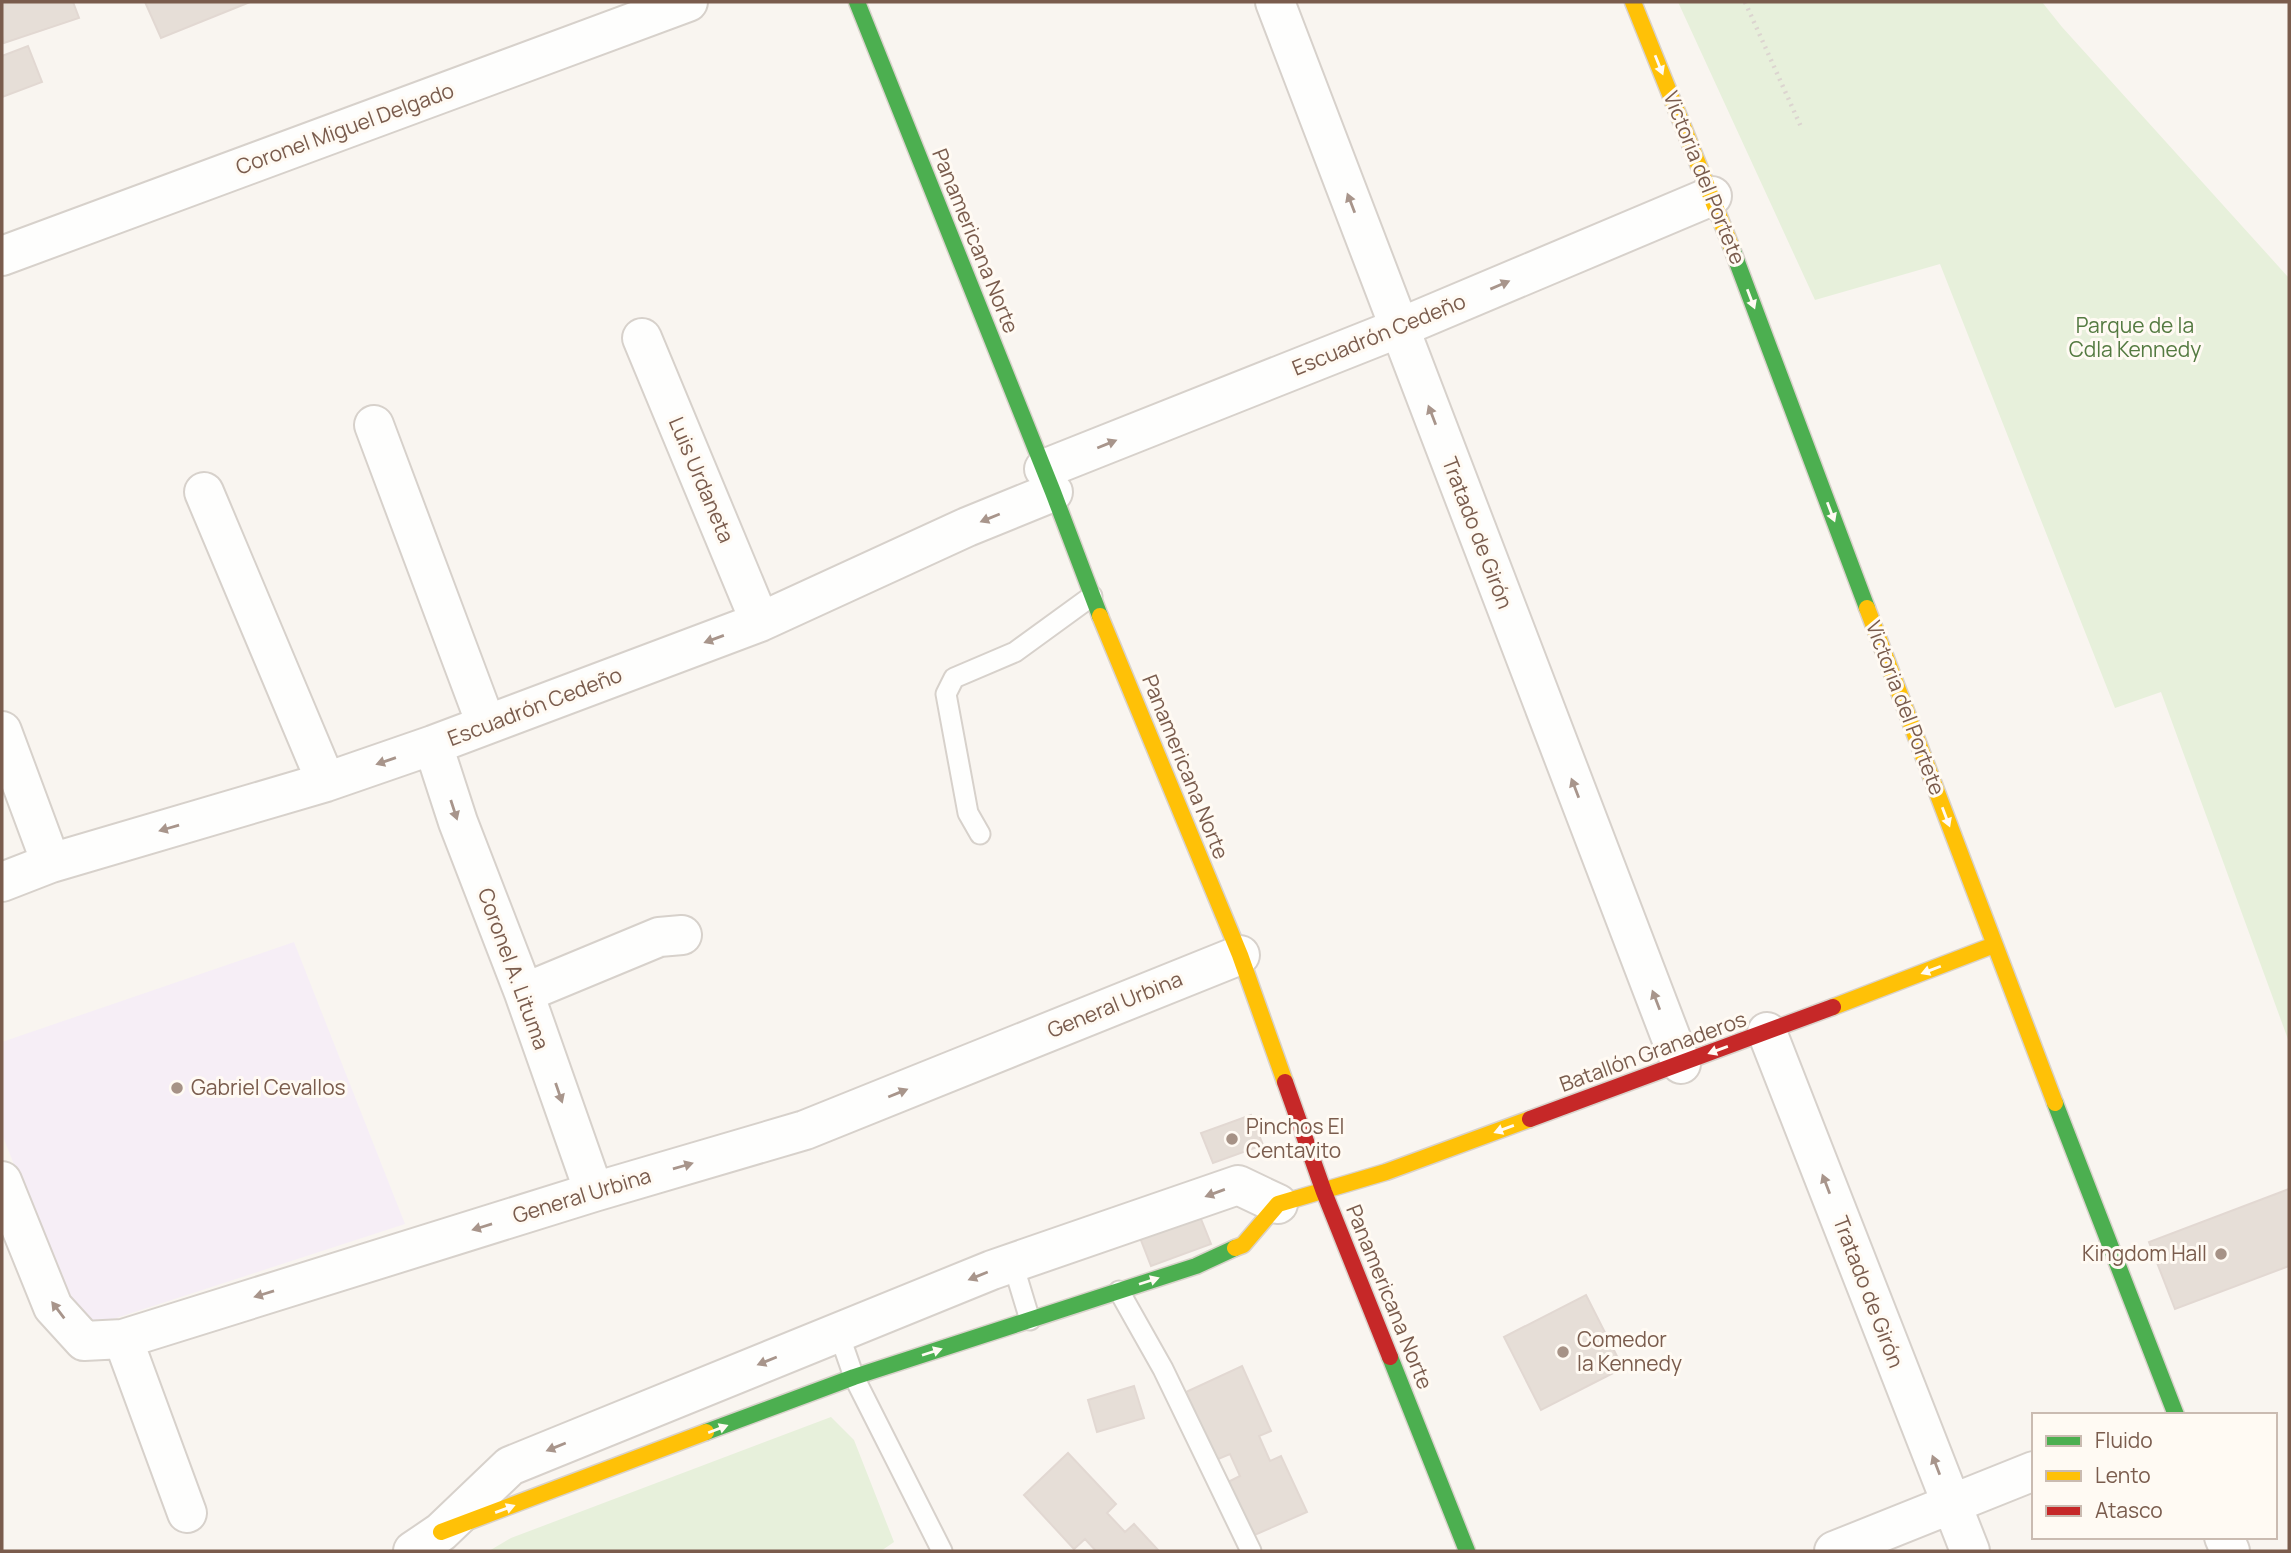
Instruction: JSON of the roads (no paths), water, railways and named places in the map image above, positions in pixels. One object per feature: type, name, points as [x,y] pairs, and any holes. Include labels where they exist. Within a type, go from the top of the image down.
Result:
[{"type":"street","name":"Coronel Miguel Delgado","points":[[2,256],[688,2]]},
{"type":"street","name":"Panamericana Norte","points":[[857,2],[1049,481],[1092,596],[1240,954],[1324,1192],[1467,1551]]},
{"type":"street","name":"Tratado de Girón","points":[[1275,2],[1681,1064]]},
{"type":"street","name":"Victoria del Portete","points":[[1633,2],[1712,196],[1994,945],[2175,1413]]},
{"type":"street","name":"Escuadrón Cedeño","points":[[2,882],[51,863],[326,782],[433,746],[760,622],[967,527],[1049,481],[1399,328],[1712,196]]},
{"type":"street","name":"Luis Urdaneta","points":[[642,338],[760,622]]},
{"type":"street","points":[[374,425],[486,724]]},
{"type":"street","points":[[204,492],[326,782]]},
{"type":"street","points":[[2,731],[51,863]]},
{"type":"street","name":"Coronel A. Lituma","points":[[433,746],[458,822],[524,993],[594,1192]]},
{"type":"street","points":[[524,993],[659,937],[682,935]]},
{"type":"street","name":"Batallón Granaderos","points":[[1278,1204],[1398,1168],[1994,945]]},
{"type":"street","name":"General Urbina","points":[[2,1181],[53,1307],[84,1341],[122,1339],[594,1192],[805,1130],[1240,954]]},
{"type":"street","name":"Tratado de Girón","points":[[1767,1032],[1969,1551]]},
{"type":"street","points":[[1238,1185],[1278,1204],[1243,1245],[1196,1266],[854,1377],[427,1541],[510,1466],[838,1331],[1013,1264],[1238,1185]]},
{"type":"street","points":[[122,1339],[187,1513]]},
{"type":"street","points":[[1834,1551],[2032,1472]]},
{"type":"lane","points":[[980,834],[968,813],[946,694],[954,678],[1015,652],[1092,596]]},
{"type":"lane","points":[[1013,1264],[1030,1320]]},
{"type":"lane","points":[[1119,1291],[1163,1370],[1251,1551]]},
{"type":"lane","points":[[838,1331],[854,1377],[942,1551]]},
{"type":"place","name":"Gabriel Cevallos","points":[[177,1088]]},
{"type":"place","name":"Pinchos El Centavito","points":[[1232,1139]]},
{"type":"place","name":"Kingdom Hall","points":[[2221,1254]]},
{"type":"place","name":"Comedor la Kennedy","points":[[1563,1352]]},
{"type":"park label","name":"Parque de la Cdla Kennedy","points":[[2135,338]]}]
